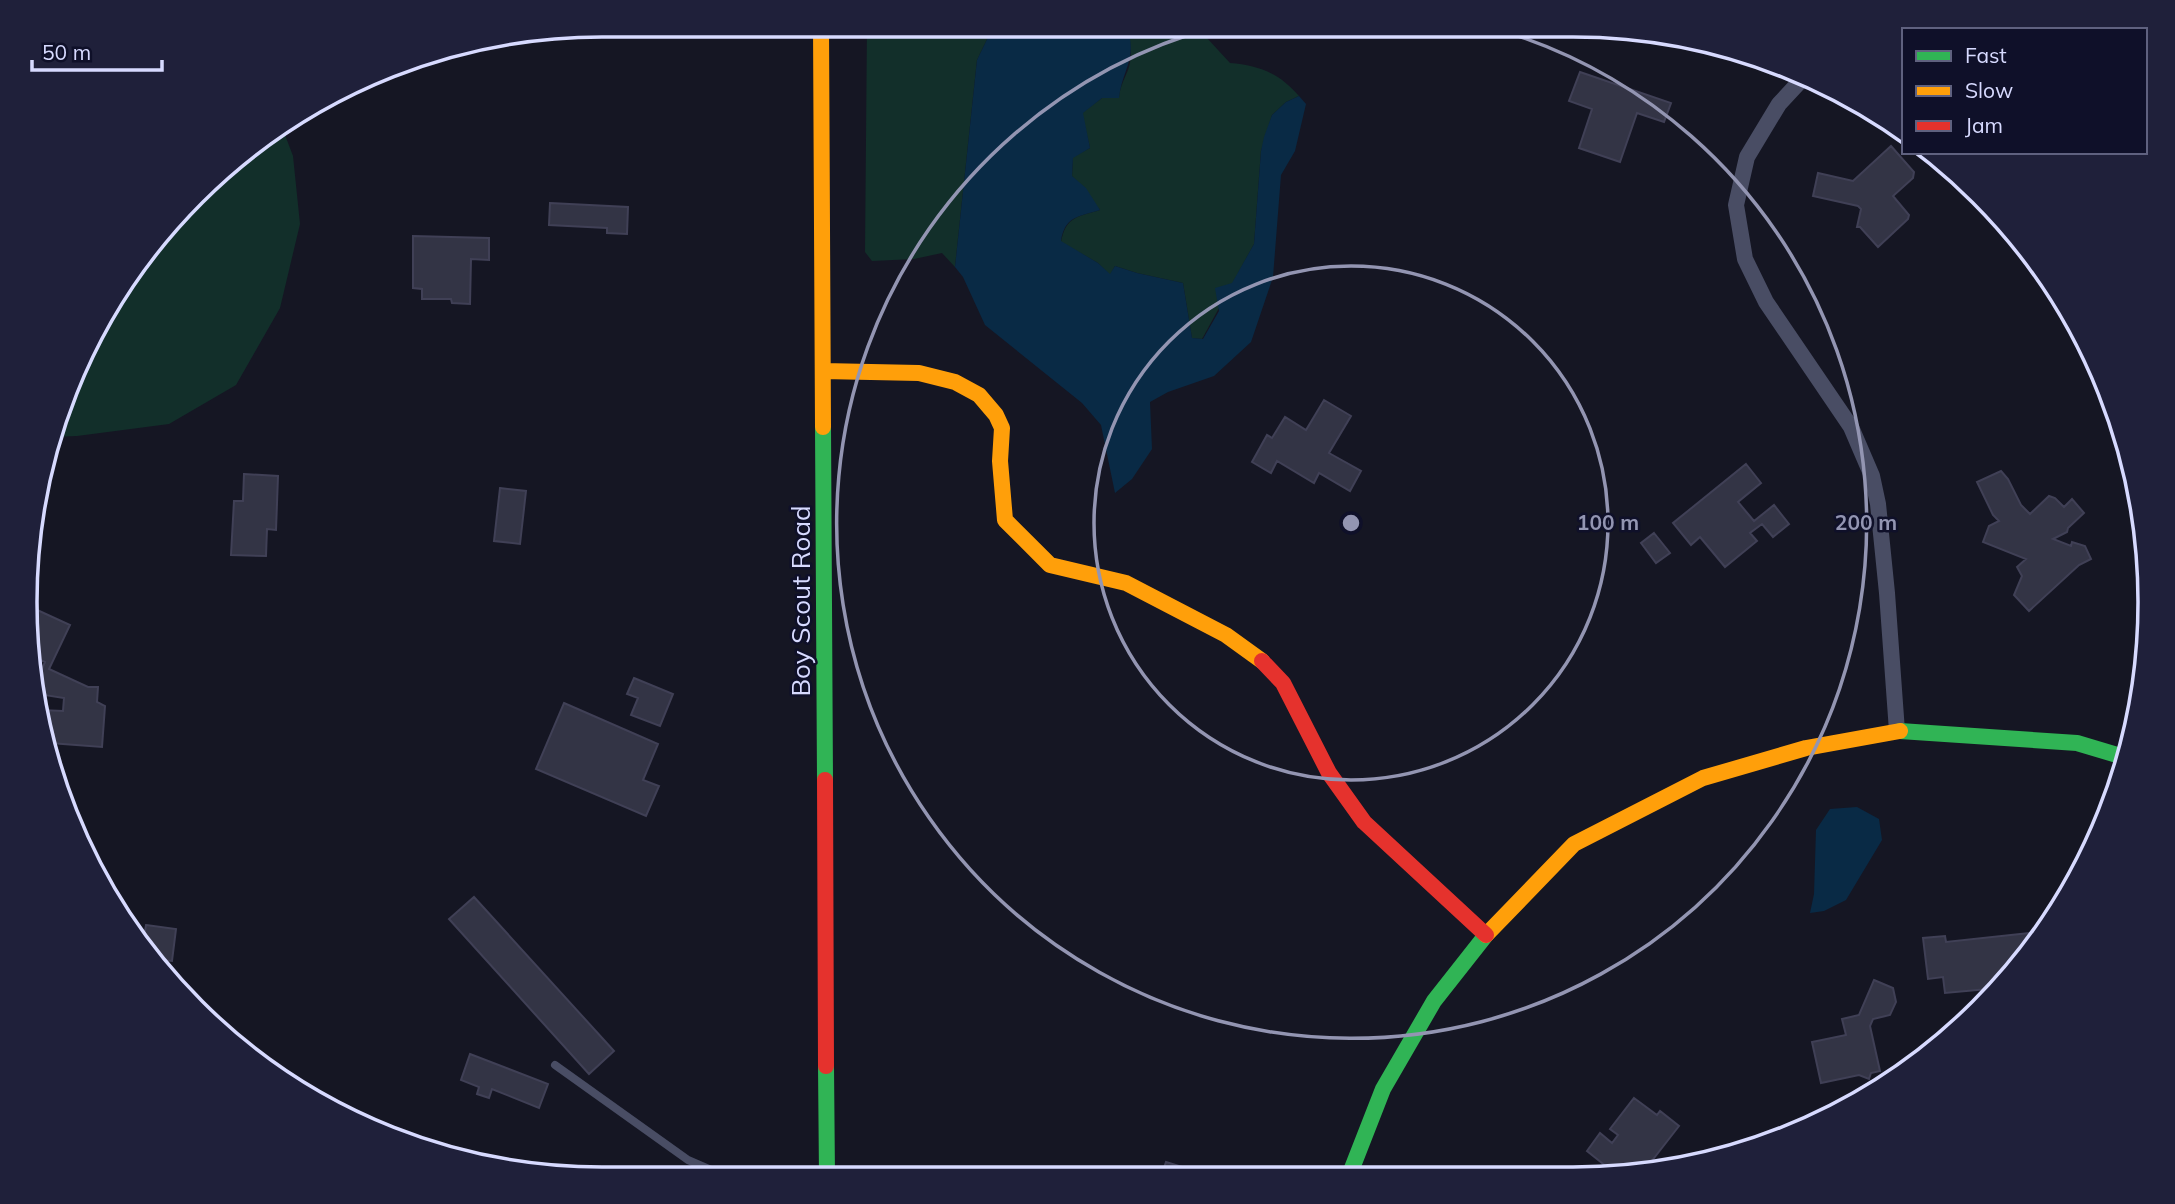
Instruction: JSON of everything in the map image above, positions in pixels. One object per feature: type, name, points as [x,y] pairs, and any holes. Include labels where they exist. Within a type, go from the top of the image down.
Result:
[{"type":"street","name":"Boy Scout Road","points":[[821,37],[827,1167]]},
{"type":"street","points":[[1798,84],[1779,104],[1747,157],[1736,205],[1745,259],[1766,302],[1851,427],[1872,476],[1878,504],[1887,593],[1897,731]]},
{"type":"street","points":[[823,371],[919,373],[955,382],[979,395],[996,415],[1002,428],[1000,461],[1005,520],[1051,565],[1126,583],[1226,635],[1257,656],[1283,683],[1329,773],[1357,814],[1486,935]]},
{"type":"street","points":[[1352,1167],[1382,1089],[1434,1001],[1486,935],[1574,844],[1703,778],[1806,748],[1897,731],[2077,743],[2117,755]]},
{"type":"lane","points":[[555,1065],[688,1160],[704,1167]]},
{"type":"green space","points":[[867,37],[988,37],[977,60],[955,267],[942,253],[914,259],[872,261],[865,252]]},
{"type":"green space","points":[[1129,37],[1206,37],[1230,63],[1268,72],[1299,96],[1286,102],[1272,115],[1261,151],[1254,244],[1202,339],[1192,338],[1183,283],[1115,266],[1110,275],[1098,263],[1061,242],[1070,222],[1079,216],[1100,210],[1072,176],[1073,157],[1090,148],[1082,113],[1102,98],[1119,97],[1128,70]]},
{"type":"green space","points":[[285,134],[293,156],[300,224],[280,308],[236,385],[169,424],[62,437],[95,352],[132,288],[177,229],[202,202],[229,177]]},
{"type":"water","points":[[988,37],[1130,37],[1130,55],[1119,98],[1102,98],[1083,113],[1090,148],[1073,158],[1072,176],[1086,188],[1100,210],[1069,222],[1061,241],[1098,263],[1110,274],[1115,266],[1183,283],[1192,338],[1203,339],[1219,311],[1215,288],[1232,283],[1254,244],[1261,151],[1272,115],[1286,102],[1299,96],[1306,104],[1295,151],[1281,175],[1273,277],[1251,342],[1214,376],[1168,392],[1150,402],[1152,449],[1132,479],[1115,493],[1101,425],[1082,403],[985,325],[963,277],[955,267],[977,60]]},
{"type":"water","points":[[1857,807],[1879,819],[1882,840],[1846,900],[1824,911],[1810,913],[1814,894],[1816,830],[1830,809]]},
{"type":"building","points":[[1580,72],[1671,103],[1664,122],[1637,113],[1620,162],[1579,148],[1592,109],[1569,101]]},
{"type":"building","points":[[1891,146],[1914,172],[1913,178],[1893,196],[1909,215],[1878,247],[1857,227],[1861,209],[1858,206],[1813,196],[1818,173],[1853,181]]},
{"type":"building","points":[[550,203],[628,207],[627,234],[607,233],[607,228],[549,225]]},
{"type":"building","points":[[413,236],[489,238],[489,260],[471,259],[470,304],[452,303],[451,299],[422,299],[422,289],[413,288]]},
{"type":"building","points":[[1324,400],[1351,416],[1329,453],[1361,471],[1350,491],[1319,473],[1314,483],[1277,461],[1271,473],[1252,462],[1267,435],[1272,438],[1285,417],[1306,430]]},
{"type":"building","points":[[1746,464],[1761,483],[1738,502],[1754,521],[1774,505],[1789,524],[1773,537],[1762,524],[1750,533],[1757,541],[1725,567],[1700,537],[1691,545],[1673,523]]},
{"type":"building","points":[[2001,471],[2021,505],[2030,514],[2049,496],[2064,507],[2072,499],[2084,513],[2067,532],[2053,539],[2071,546],[2072,542],[2085,546],[2091,559],[2079,565],[2029,611],[2014,595],[2022,576],[2017,567],[2026,559],[1983,542],[1989,526],[1999,521],[1993,515],[1977,482]]},
{"type":"building","points":[[244,474],[278,476],[276,530],[267,529],[266,556],[231,555],[234,501],[243,501]]},
{"type":"building","points":[[500,488],[526,491],[520,544],[494,541]]},
{"type":"building","points":[[1654,533],[1670,553],[1656,563],[1641,543]]},
{"type":"building","points":[[37,610],[70,625],[49,669],[88,687],[98,687],[97,702],[105,706],[102,747],[55,743],[48,710],[63,711],[64,698],[45,695],[41,670],[45,662],[40,660]]},
{"type":"building","points":[[634,678],[673,694],[660,726],[631,715],[638,698],[627,694]]},
{"type":"building","points":[[564,703],[658,744],[643,780],[659,786],[646,816],[536,769]]},
{"type":"building","points":[[474,897],[614,1051],[589,1074],[449,919]]},
{"type":"building","points":[[146,925],[176,929],[172,961],[165,960],[145,933]]},
{"type":"building","points":[[2031,933],[1985,989],[1945,993],[1943,977],[1928,979],[1923,938],[1945,936],[1946,942]]},
{"type":"building","points":[[1874,980],[1893,988],[1896,1002],[1890,1015],[1873,1019],[1870,1026],[1880,1071],[1871,1073],[1869,1079],[1859,1075],[1821,1083],[1812,1042],[1846,1035],[1842,1019],[1859,1015]]},
{"type":"building","points":[[470,1054],[548,1084],[539,1108],[492,1089],[489,1098],[477,1094],[479,1087],[461,1080]]},
{"type":"building","points":[[1634,1098],[1657,1115],[1660,1111],[1679,1126],[1652,1161],[1606,1166],[1587,1151],[1600,1133],[1612,1143],[1618,1135],[1610,1129]]},
{"type":"building","points":[[1166,1162],[1182,1167],[1164,1167]]},
{"type":"traffic: fast","points":[[823,427],[825,780]]},
{"type":"traffic: fast","points":[[1900,731],[2077,743],[2117,755]]},
{"type":"traffic: fast","points":[[1353,1167],[1383,1089],[1434,1001],[1486,935]]},
{"type":"traffic: fast","points":[[826,1066],[827,1167]]},
{"type":"traffic: slow","points":[[821,37],[823,427]]},
{"type":"traffic: slow","points":[[823,371],[919,373],[955,382],[979,395],[996,415],[1002,428],[1000,461],[1005,520],[1050,565],[1126,583],[1226,635],[1262,661]]},
{"type":"traffic: slow","points":[[1486,935],[1574,844],[1703,778],[1806,748],[1900,731]]},
{"type":"traffic: jam","points":[[1262,661],[1283,683],[1329,773],[1364,822],[1486,935]]},
{"type":"traffic: jam","points":[[825,780],[826,1066]]}]
